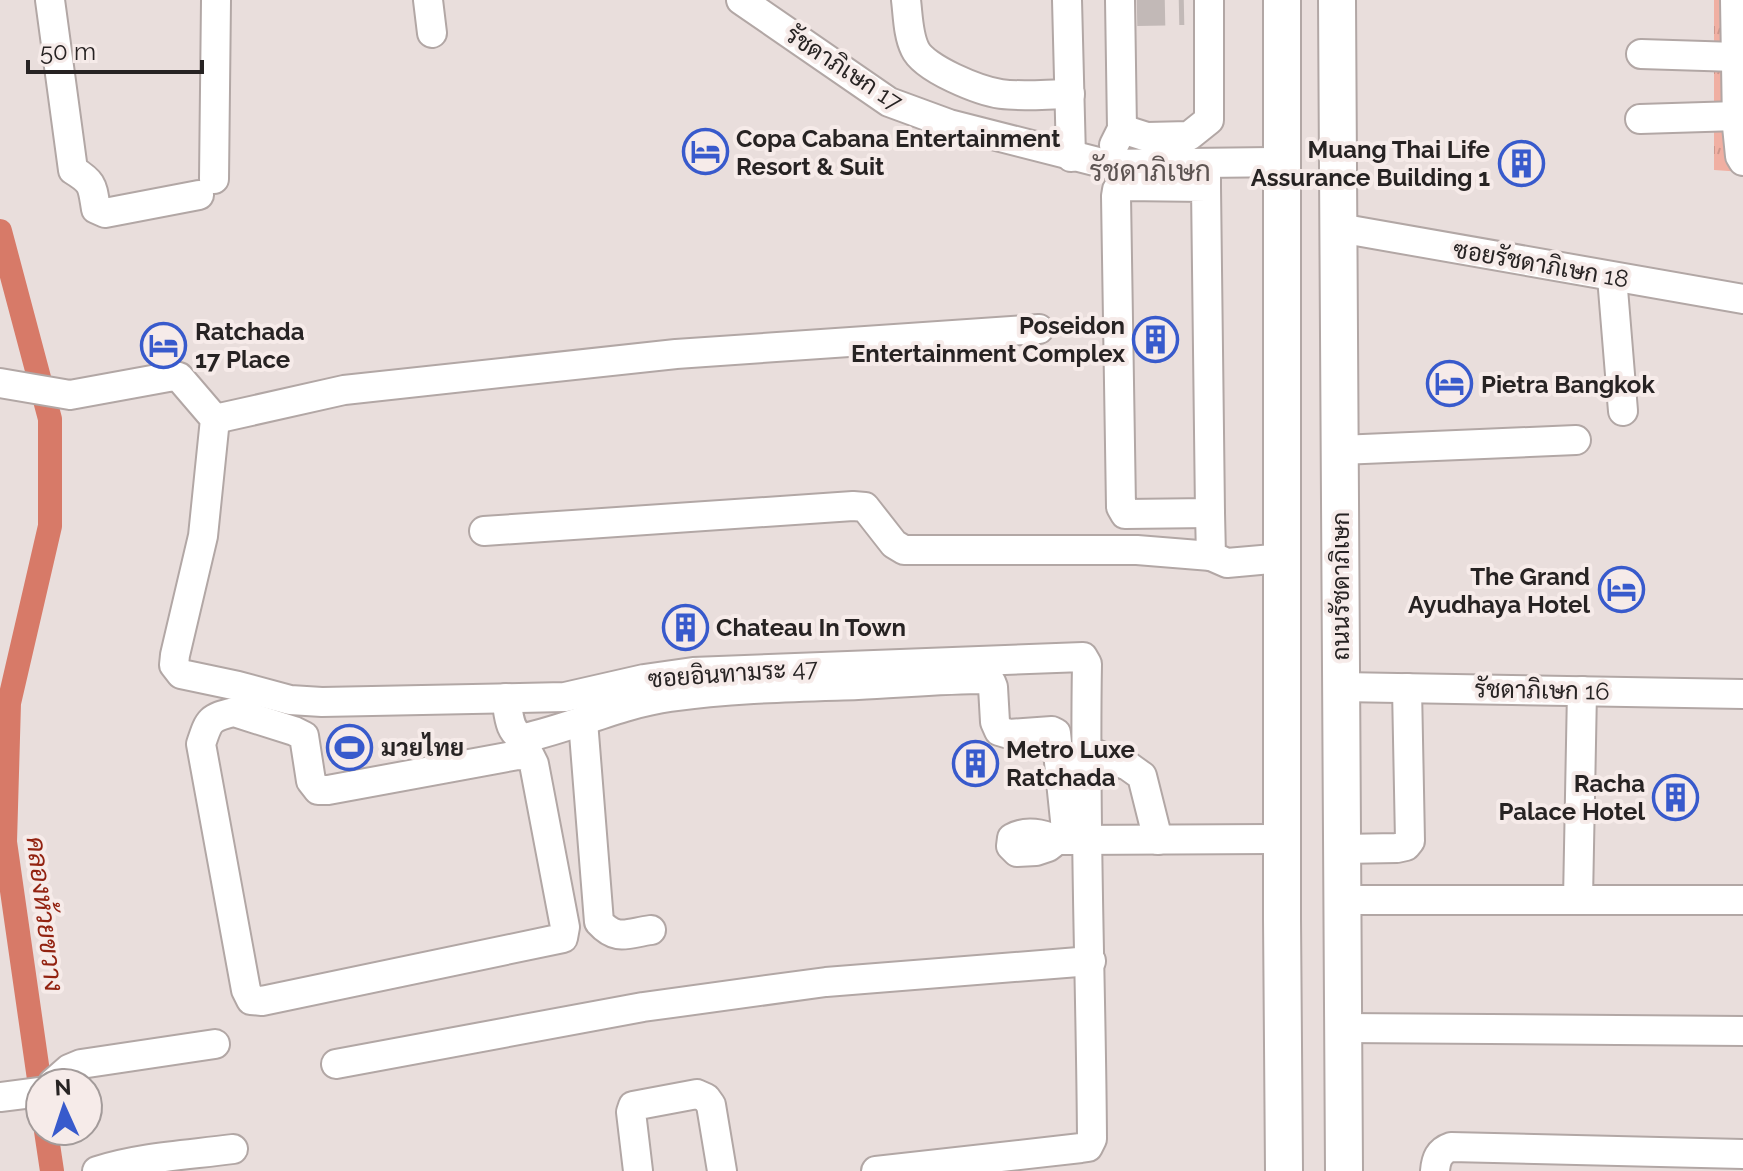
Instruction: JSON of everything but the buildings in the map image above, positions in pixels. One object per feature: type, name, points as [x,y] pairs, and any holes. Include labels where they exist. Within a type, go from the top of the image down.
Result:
[{"type":"main road","points":[[1282,0],[1284,1171]]},
{"type":"main road","name":"ถนนรัชดาภิเษก","points":[[1337,0],[1344,1171]]},
{"type":"street","points":[[50,0],[73,170],[88,180],[96,209],[105,213],[207,187],[216,0]]},
{"type":"street","points":[[428,0],[432,33]]},
{"type":"street","name":"รัชดาภิเษก 17","points":[[741,0],[889,102],[949,124],[1106,164],[1206,175],[1283,162]]},
{"type":"street","points":[[906,0],[914,49],[937,70],[997,94],[1070,94]]},
{"type":"street","points":[[1067,0],[1071,157]]},
{"type":"street","points":[[1735,0],[1737,116],[1743,161]]},
{"type":"street","points":[[1122,129],[1147,137],[1189,136],[1209,120],[1201,7]]},
{"type":"street","points":[[1106,164],[1122,129],[1126,8]]},
{"type":"street","points":[[1641,54],[1738,42]]},
{"type":"street","points":[[1640,119],[1737,116]]},
{"type":"street","points":[[1210,513],[1132,515],[1125,514],[1121,507],[1116,196],[1117,190],[1124,186],[1206,175],[1211,556]]},
{"type":"street","name":"ซอยรัชดาภิเษก 18","points":[[1339,228],[1743,299]]},
{"type":"street","points":[[1612,277],[1623,411]]},
{"type":"street","points":[[9,384],[70,395],[169,375],[179,377],[215,419],[344,390],[676,354],[1039,329]]},
{"type":"street","name":"ซอยอินทามระ 47","points":[[215,419],[203,536],[174,665],[181,674],[236,699],[270,693],[290,700],[322,702],[565,697],[644,679],[693,672],[1083,657],[1087,664],[1085,750],[1072,840],[1091,961],[1092,1139],[1088,1147],[876,1171]]},
{"type":"street","points":[[1340,450],[1576,440]]},
{"type":"street","points":[[484,531],[865,507],[894,544],[904,550],[1137,550],[1211,556],[1227,563],[1283,558]]},
{"type":"street","points":[[506,698],[512,727],[519,737],[528,737],[637,703],[669,697],[986,679],[993,687],[995,722],[999,731],[1009,734],[1056,733],[1068,838],[1282,839]]},
{"type":"street","name":"รัชดาภิเษก 16","points":[[1341,687],[1743,694]]},
{"type":"street","points":[[1342,849],[1397,848],[1406,846],[1412,837],[1407,688]]},
{"type":"street","points":[[1578,900],[1582,691]]},
{"type":"street","points":[[265,721],[270,693]]},
{"type":"street","points":[[236,699],[265,721],[304,736],[311,781],[318,790],[518,755],[530,756],[565,927],[563,938],[262,1001],[251,1000],[246,990],[201,744],[208,723],[236,699]]},
{"type":"street","points":[[583,721],[599,922],[608,932],[622,935],[651,930]]},
{"type":"street","points":[[1085,750],[1128,766],[1142,776],[1158,840]]},
{"type":"street","points":[[1343,900],[1743,900]]},
{"type":"street","points":[[336,1064],[643,1007],[811,984],[1091,961]]},
{"type":"street","points":[[1343,1028],[1743,1031]]},
{"type":"street","points":[[74,1067],[215,1044]]},
{"type":"street","points":[[0,1097],[24,1092]]},
{"type":"street","points":[[638,1171],[631,1112],[633,1106],[697,1094],[706,1098],[711,1105],[722,1171]]},
{"type":"street","points":[[1435,1171],[1438,1155],[1443,1149],[1451,1147],[1743,1154]]},
{"type":"street","points":[[97,1171],[233,1149]]},
{"type":"green space","points":[[1714,0],[1743,0],[1743,172],[1714,170]]},
{"type":"waterway","name":"คลองห้วยขวาง","points":[[0,231],[50,419],[50,526],[9,703],[5,842],[37,1067]]},
{"type":"waterway","name":"คลองห้วยขวาง","points":[[48,1147],[52,1171]]},
{"type":"tunnel","points":[[1137,12],[1184,11]]},
{"type":"place","name":"Copa Cabana Entertainment Resort & Suit","points":[[705,152]]},
{"type":"place","name":"Muang Thai Life Assurance Building 1","points":[[1521,163]]},
{"type":"place","name":"Poseidon Entertainment Complex","points":[[1156,339]]},
{"type":"place","name":"Ratchada 17 Place","points":[[164,345]]},
{"type":"place","name":"Pietra Bangkok","points":[[1450,384]]},
{"type":"place","name":"The Grand Ayudhaya Hotel","points":[[1621,590]]},
{"type":"place","name":"Chateau In Town","points":[[685,627]]},
{"type":"place","name":"มวยไทย","points":[[350,747]]},
{"type":"place","name":"Metro Luxe Ratchada","points":[[975,763]]},
{"type":"place","name":"Racha Palace Hotel","points":[[1676,797]]},
{"type":"district","name":"รัชดาภิเษก","points":[[1150,171]]}]
